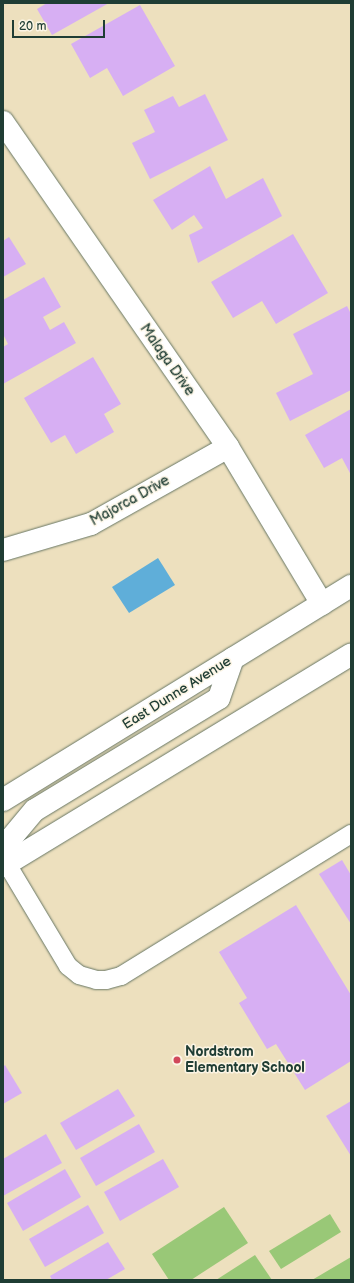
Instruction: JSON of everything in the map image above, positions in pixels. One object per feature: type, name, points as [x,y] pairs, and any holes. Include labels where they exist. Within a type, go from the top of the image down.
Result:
[{"type":"main road","name":"Malaga Drive","points":[[4,128],[228,447],[322,604]]},
{"type":"main road","name":"Majorca Drive","points":[[3,550],[91,524],[228,447]]},
{"type":"main road","name":"East Dunne Avenue","points":[[3,800],[351,586]]},
{"type":"main road","points":[[5,865],[351,654]]},
{"type":"main road","points":[[5,865],[12,837],[34,810],[219,698],[234,658]]},
{"type":"lane","points":[[5,865],[68,966],[79,975],[96,980],[106,980],[121,976],[351,834]]},
{"type":"green space","points":[[224,1207],[248,1243],[191,1280],[169,1280],[152,1254]]},
{"type":"green space","points":[[330,1214],[341,1232],[281,1269],[269,1251]]},
{"type":"green space","points":[[255,1255],[272,1280],[216,1280]]},
{"type":"green space","points":[[351,1257],[351,1280],[312,1280]]},
{"type":"water","points":[[158,558],[175,585],[129,613],[112,587]]},
{"type":"building","points":[[47,3],[109,3],[52,35],[37,9]]},
{"type":"building","points":[[140,5],[175,66],[123,96],[107,68],[90,78],[71,44]]},
{"type":"building","points":[[205,94],[228,140],[150,179],[132,143],[155,132],[144,110],[173,96],[179,107]]},
{"type":"building","points":[[210,166],[226,199],[263,178],[282,216],[198,263],[189,235],[203,228],[194,215],[172,230],[153,200]]},
{"type":"building","points":[[293,234],[328,293],[276,324],[262,301],[233,318],[211,282]]},
{"type":"building","points":[[9,237],[26,264],[3,277],[3,241]]},
{"type":"building","points":[[44,277],[61,307],[43,317],[50,330],[64,322],[76,343],[3,384],[3,347],[8,344],[3,334],[3,300]]},
{"type":"building","points":[[347,306],[351,314],[351,390],[290,421],[276,393],[313,374],[293,334]]},
{"type":"building","points":[[93,357],[121,404],[104,414],[114,432],[76,454],[65,435],[51,443],[24,398]]},
{"type":"building","points":[[351,409],[351,475],[342,458],[324,468],[305,435]]},
{"type":"building","points":[[342,860],[351,875],[351,924],[319,874]]},
{"type":"building","points":[[296,905],[351,995],[351,1061],[305,1090],[276,1044],[267,1049],[239,1003],[247,998],[219,952]]},
{"type":"building","points":[[5,1065],[22,1093],[3,1104],[3,1067]]},
{"type":"building","points":[[118,1089],[135,1116],[76,1150],[60,1123]]},
{"type":"building","points":[[351,1101],[351,1156],[326,1116]]},
{"type":"building","points":[[139,1124],[155,1152],[96,1186],[80,1158]]},
{"type":"building","points":[[46,1134],[62,1163],[3,1196],[3,1159]]},
{"type":"building","points":[[163,1159],[179,1187],[120,1221],[104,1192]]},
{"type":"building","points":[[65,1169],[81,1197],[23,1231],[7,1203]]},
{"type":"building","points":[[88,1205],[104,1233],[45,1267],[29,1239]]},
{"type":"building","points":[[108,1242],[125,1269],[106,1280],[52,1280],[50,1276]]},
{"type":"place","name":"Nordstrom Elementary School","points":[[177,1060]]}]
